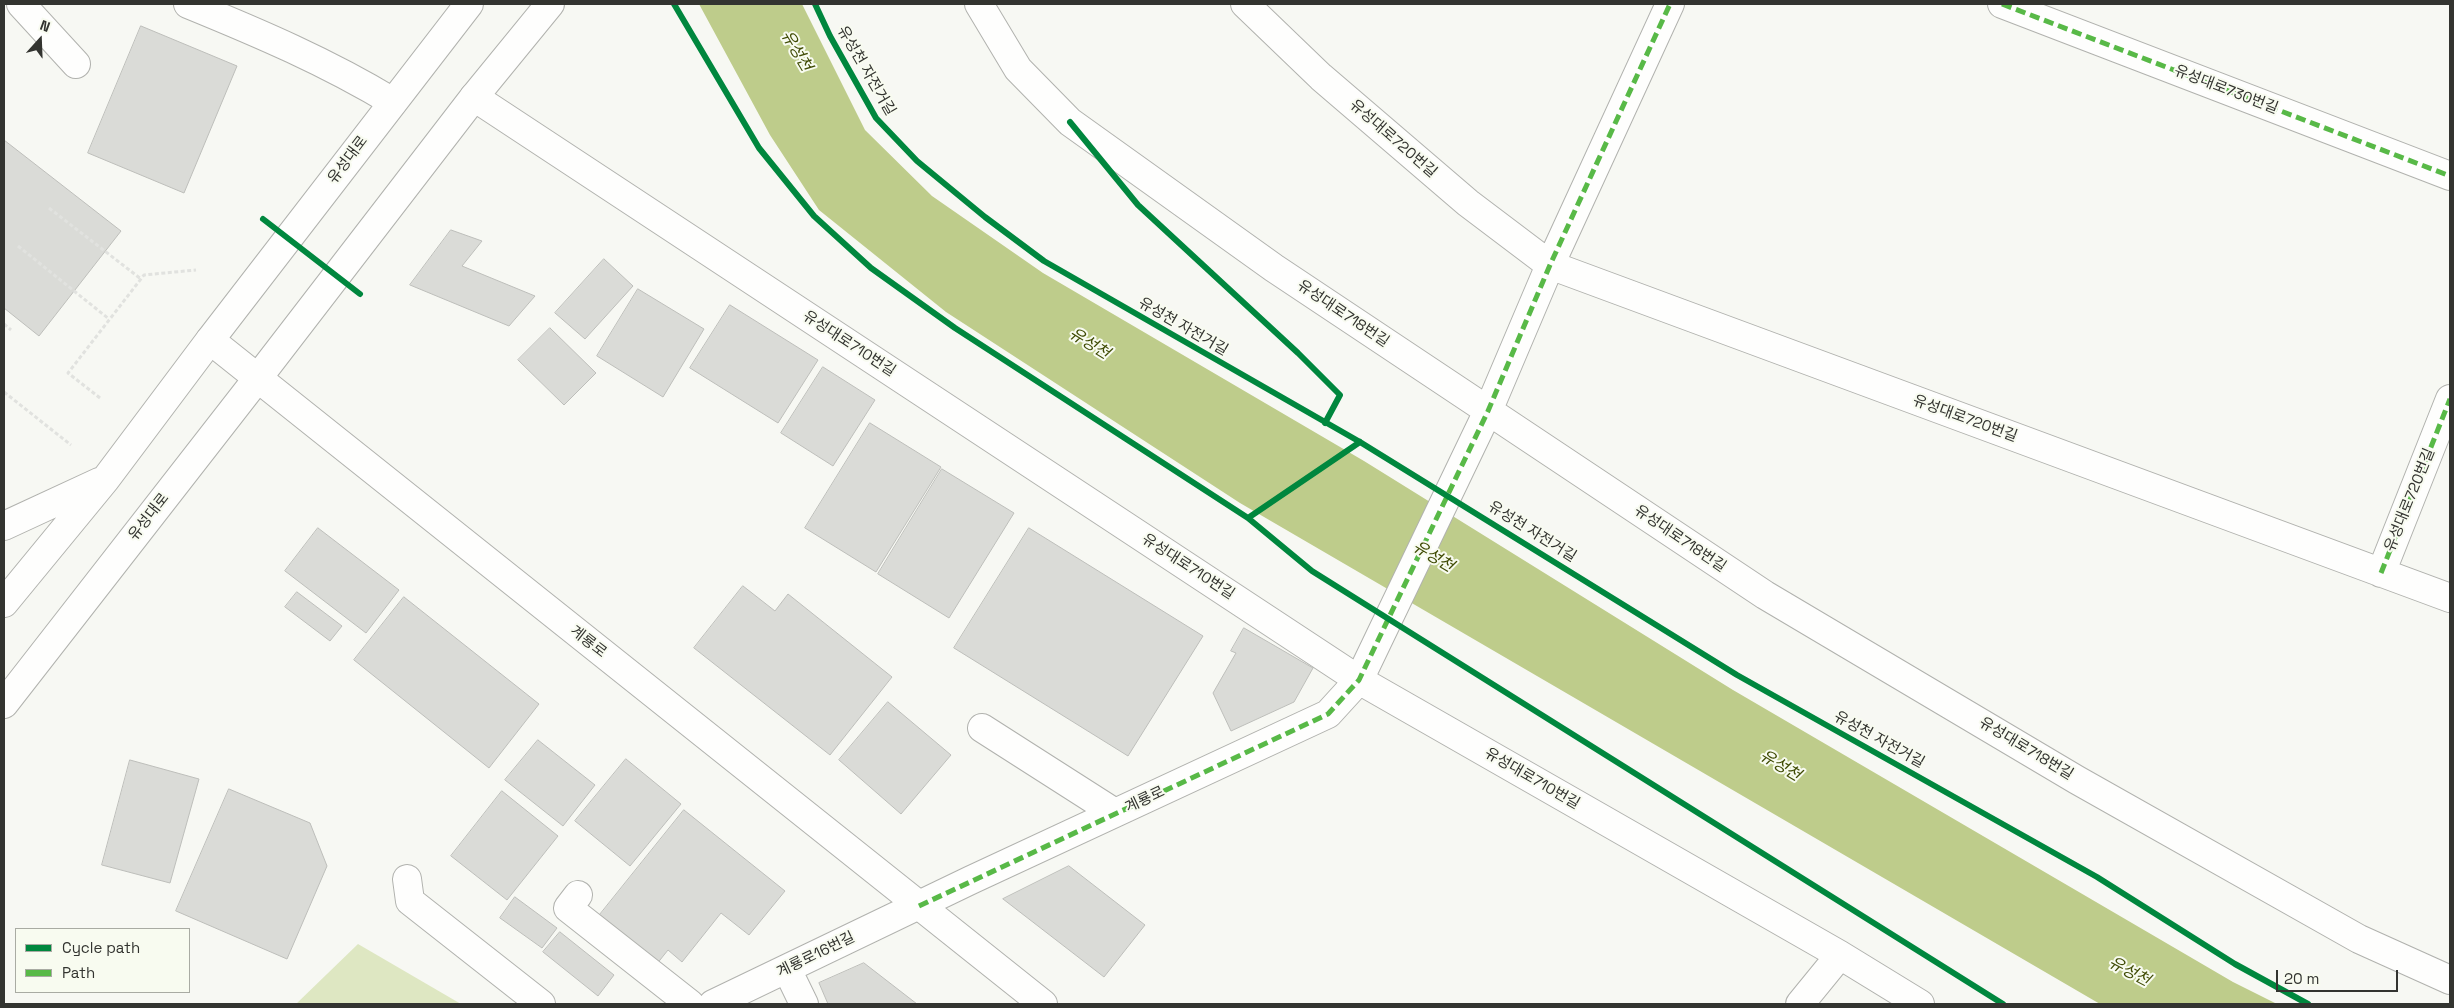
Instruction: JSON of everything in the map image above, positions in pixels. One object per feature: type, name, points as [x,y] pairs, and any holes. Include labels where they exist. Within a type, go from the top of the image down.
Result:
[{"type":"street","points":[[21,4],[76,64]]},
{"type":"street","points":[[188,4],[279,41],[350,76],[393,102]]},
{"type":"street","name":"유성대로","points":[[4,603],[105,480],[210,340],[469,4]]},
{"type":"street","name":"유성대로","points":[[4,704],[474,97],[550,4]]},
{"type":"street","name":"유성대로718번길","points":[[979,4],[1018,69],[1070,122],[1274,268],[1765,595],[2035,755],[2358,939],[2450,980]]},
{"type":"street","name":"유성대로720번길","points":[[1245,4],[1321,76],[1468,203],[1550,265],[2380,574],[2450,598]]},
{"type":"street","points":[[1488,411],[1550,265],[1670,4]]},
{"type":"street","name":"유성대로730번길","points":[[2002,4],[2450,176]]},
{"type":"street","name":"유성대로710번길","points":[[474,97],[1359,680],[1840,955],[1920,1004]]},
{"type":"street","points":[[210,340],[257,379]]},
{"type":"street","name":"계룡로","points":[[257,379],[1043,1004]]},
{"type":"street","name":"유성대로720번길","points":[[2380,574],[2450,400]]},
{"type":"street","name":"계룡로","points":[[919,906],[1328,714],[1359,680],[1488,411]]},
{"type":"street","points":[[4,526],[105,480]]},
{"type":"street","points":[[982,728],[1115,813]]},
{"type":"street","points":[[407,879],[410,901],[541,1004]]},
{"type":"street","points":[[578,895],[568,908],[690,1004]]},
{"type":"street","name":"계룡로16번길","points":[[713,1004],[919,906]]},
{"type":"street","points":[[1800,1004],[1840,955]]},
{"type":"street","points":[[786,969],[804,1004]]},
{"type":"path","points":[[49,208],[141,279]]},
{"type":"path","points":[[18,246],[109,319]]},
{"type":"path","points":[[100,398],[68,373],[144,275],[196,270]]},
{"type":"path","points":[[4,324],[11,330]]},
{"type":"path","points":[[4,392],[71,445]]},
{"type":"shaded area","points":[[358,944],[461,1004],[296,1004]]},
{"type":"water","name":"유성천","points":[[699,4],[802,4],[865,130],[932,196],[1043,273],[1364,461],[1733,690],[2233,982],[2277,1004],[2100,1004],[1240,503],[946,312],[819,210],[770,135]]},
{"type":"building","points":[[141,26],[237,66],[184,193],[88,153]]},
{"type":"building","points":[[4,140],[121,231],[39,336],[4,308]]},
{"type":"building","points":[[451,230],[482,241],[462,266],[535,296],[509,326],[410,285]]},
{"type":"building","points":[[604,259],[633,286],[585,339],[555,313]]},
{"type":"building","points":[[638,289],[704,329],[663,397],[597,356]]},
{"type":"building","points":[[730,305],[818,360],[778,423],[690,368]]},
{"type":"building","points":[[550,328],[596,373],[564,405],[518,360]]},
{"type":"building","points":[[823,367],[875,400],[833,466],[781,433]]},
{"type":"building","points":[[870,423],[941,467],[876,572],[805,528]]},
{"type":"building","points":[[942,469],[1014,513],[949,618],[878,574]]},
{"type":"building","points":[[318,528],[399,590],[366,633],[285,571]]},
{"type":"building","points":[[1029,528],[1203,636],[1128,756],[954,648]]},
{"type":"building","points":[[743,586],[775,611],[788,594],[892,677],[830,755],[694,648]]},
{"type":"building","points":[[297,592],[342,626],[330,641],[285,607]]},
{"type":"building","points":[[404,597],[539,704],[489,768],[354,660]]},
{"type":"building","points":[[1244,628],[1313,668],[1294,702],[1231,731],[1213,693],[1236,653],[1231,651]]},
{"type":"building","points":[[888,702],[951,755],[901,814],[839,760]]},
{"type":"building","points":[[538,740],[595,785],[563,826],[505,780]]},
{"type":"building","points":[[626,759],[681,804],[630,866],[575,821]]},
{"type":"building","points":[[130,760],[199,779],[170,883],[102,865]]},
{"type":"building","points":[[229,789],[310,823],[327,866],[287,959],[176,911]]},
{"type":"building","points":[[502,791],[558,836],[507,900],[451,856]]},
{"type":"building","points":[[684,810],[785,891],[749,935],[721,913],[682,962],[668,950],[656,965],[598,917]]},
{"type":"building","points":[[1069,866],[1145,925],[1104,977],[1003,899]]},
{"type":"building","points":[[515,897],[557,928],[542,948],[500,918]]},
{"type":"building","points":[[560,932],[614,975],[598,996],[543,952]]},
{"type":"building","points":[[864,963],[917,1004],[828,1004],[819,983]]},
{"type":"marked path","points":[[919,906],[1328,714],[1359,680],[1488,411],[1550,265],[1670,4]]},
{"type":"marked path","points":[[2002,4],[2450,176]]},
{"type":"marked path","points":[[2381,573],[2450,399]]},
{"type":"cycle path","points":[[674,4],[759,148],[814,216],[871,268],[955,328],[1248,518],[1312,571],[2003,1004]]},
{"type":"cycle path","name":"유성천 자전거길","points":[[815,4],[830,36],[876,118],[917,161],[985,217],[1044,261],[1360,442],[1737,675],[2097,877],[2235,964],[2308,1004]]},
{"type":"cycle path","points":[[1070,122],[1138,205],[1298,353],[1340,395],[1325,423]]},
{"type":"cycle path","points":[[263,219],[360,294]]},
{"type":"cycle path","points":[[1248,518],[1360,442]]}]
